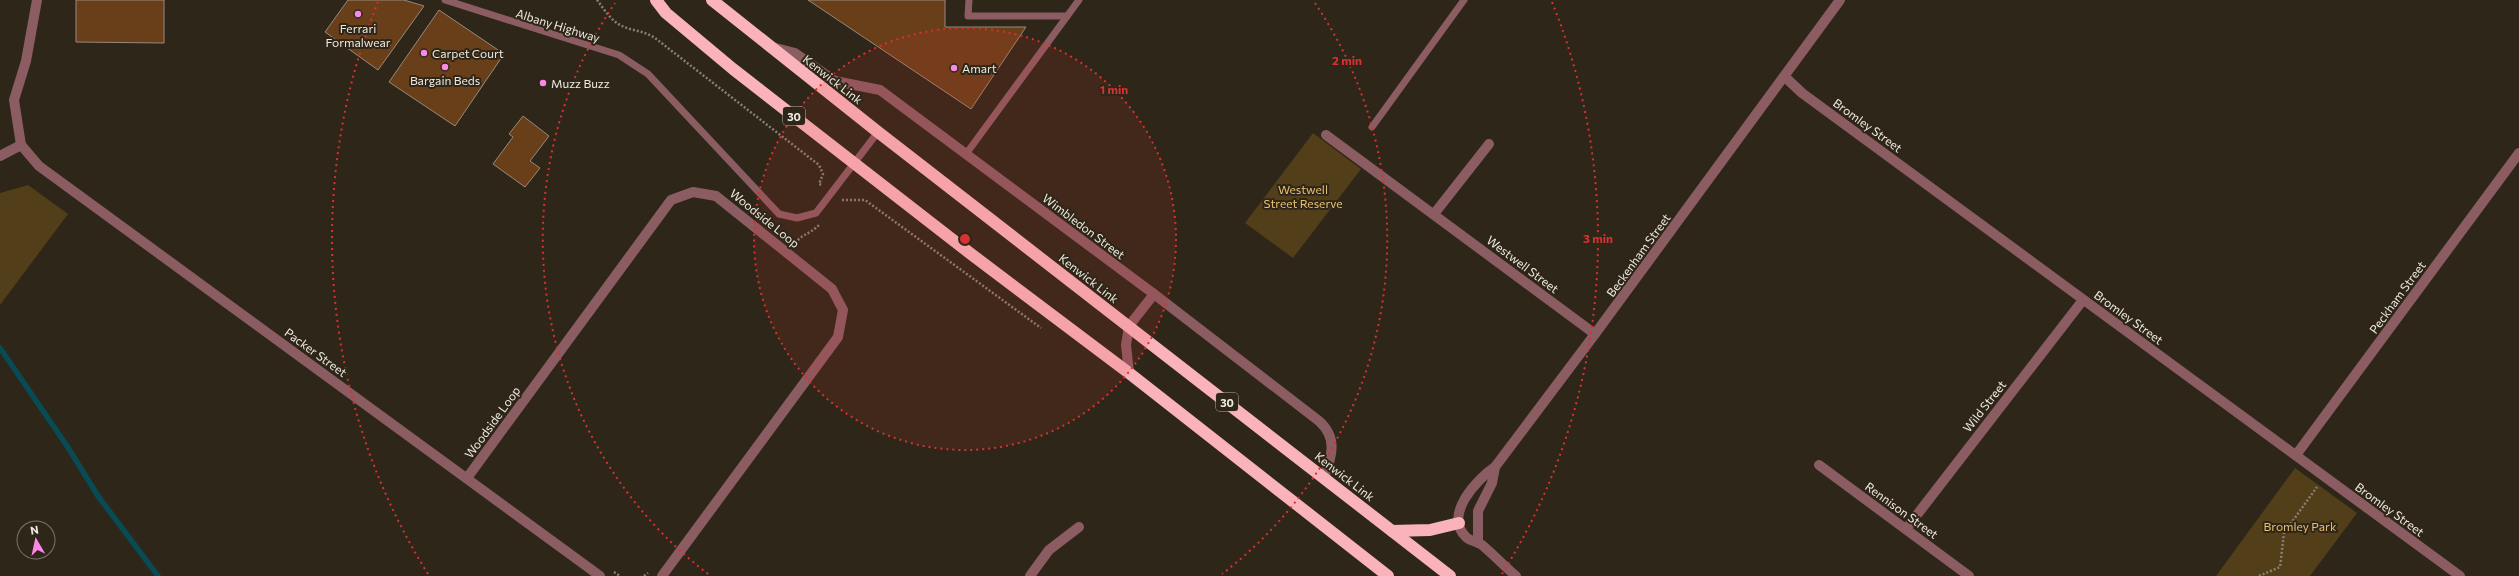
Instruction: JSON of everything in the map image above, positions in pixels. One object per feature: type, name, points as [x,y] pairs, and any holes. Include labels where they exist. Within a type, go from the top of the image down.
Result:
[{"type":"highway","points":[[649,0],[666,12]]},
{"type":"highway","name":"30","points":[[656,0],[666,12],[733,69],[1129,373],[1388,576]]},
{"type":"highway","name":"Kenwick Link","points":[[712,0],[878,132],[1450,576]]},
{"type":"highway","points":[[1392,531],[1430,530],[1459,523]]},
{"type":"street","points":[[0,156],[21,145],[14,100],[26,61],[37,0]]},
{"type":"street","name":"Beckenham Street","points":[[1459,523],[1465,498],[1486,472],[1495,467],[1785,77],[1840,0]]},
{"type":"street","name":"Wimbledon Street","points":[[768,46],[795,52],[835,80],[880,90],[1154,294],[1325,426],[1332,443],[1331,457],[1324,478]]},
{"type":"street","name":"Bromley Street","points":[[1785,77],[1802,93],[2460,576]]},
{"type":"street","name":"Westwell Street","points":[[1326,135],[1595,334]]},
{"type":"street","points":[[1434,214],[1489,144]]},
{"type":"street","name":"Packer Street","points":[[21,145],[39,166],[600,576]]},
{"type":"street","name":"Peckham Street","points":[[2296,455],[2519,153]]},
{"type":"street","name":"Woodside Loop","points":[[467,478],[671,200],[694,192],[716,196],[832,288],[843,310],[838,337],[662,576]]},
{"type":"street","points":[[1129,373],[1126,345],[1129,326],[1154,294]]},
{"type":"street","name":"Wild Street","points":[[1906,529],[2083,300]]},
{"type":"street","name":"Rennison Street","points":[[1819,465],[1969,576]]},
{"type":"street","points":[[1478,543],[1478,512],[1492,483],[1495,467]]},
{"type":"street","points":[[1459,523],[1465,537],[1471,542],[1478,543],[1516,576]]},
{"type":"street","points":[[1030,576],[1049,550],[1079,527]]},
{"type":"lane","name":"Albany Highway","points":[[445,0],[618,55],[648,74],[779,214],[797,218],[816,213],[878,132]]},
{"type":"lane","points":[[968,0],[968,16],[1067,16]]},
{"type":"lane","points":[[966,154],[1079,0]]},
{"type":"lane","points":[[1372,127],[1464,0]]},
{"type":"path","points":[[597,0],[614,20],[622,26],[645,32],[655,38],[819,165],[823,174],[820,184],[832,193],[842,200],[865,200],[1047,332]]},
{"type":"path","points":[[2259,576],[2280,567],[2284,532],[2319,484]]},
{"type":"path","points":[[644,576],[651,571]]},
{"type":"green space","name":"Westwell Street Reserve","points":[[1313,133],[1361,169],[1293,258],[1245,223]]},
{"type":"green space","points":[[28,185],[68,214],[0,305],[0,193]]},
{"type":"green space","name":"Bromley Park","points":[[2295,468],[2357,513],[2310,576],[2216,576]]},
{"type":"building","points":[[76,0],[164,0],[164,43],[76,42]]},
{"type":"building","points":[[348,0],[404,0],[424,6],[378,70],[325,32]]},
{"type":"building","name":"Amart","points":[[808,0],[945,0],[945,27],[1026,27],[971,109]]},
{"type":"building","points":[[439,10],[504,54],[455,126],[389,82]]},
{"type":"building","points":[[523,116],[549,136],[530,161],[540,168],[525,187],[493,164],[513,137],[509,134]]},
{"type":"waterway","points":[[0,348],[67,446],[98,496],[158,576]]},
{"type":"place","name":"Ferrari Formalwear","points":[[358,14]]},
{"type":"place","name":"Carpet Court","points":[[424,53]]},
{"type":"place","name":"Bargain Beds","points":[[445,67]]},
{"type":"place","name":"Amart","points":[[954,68]]},
{"type":"place","name":"Muzz Buzz","points":[[543,83]]}]
